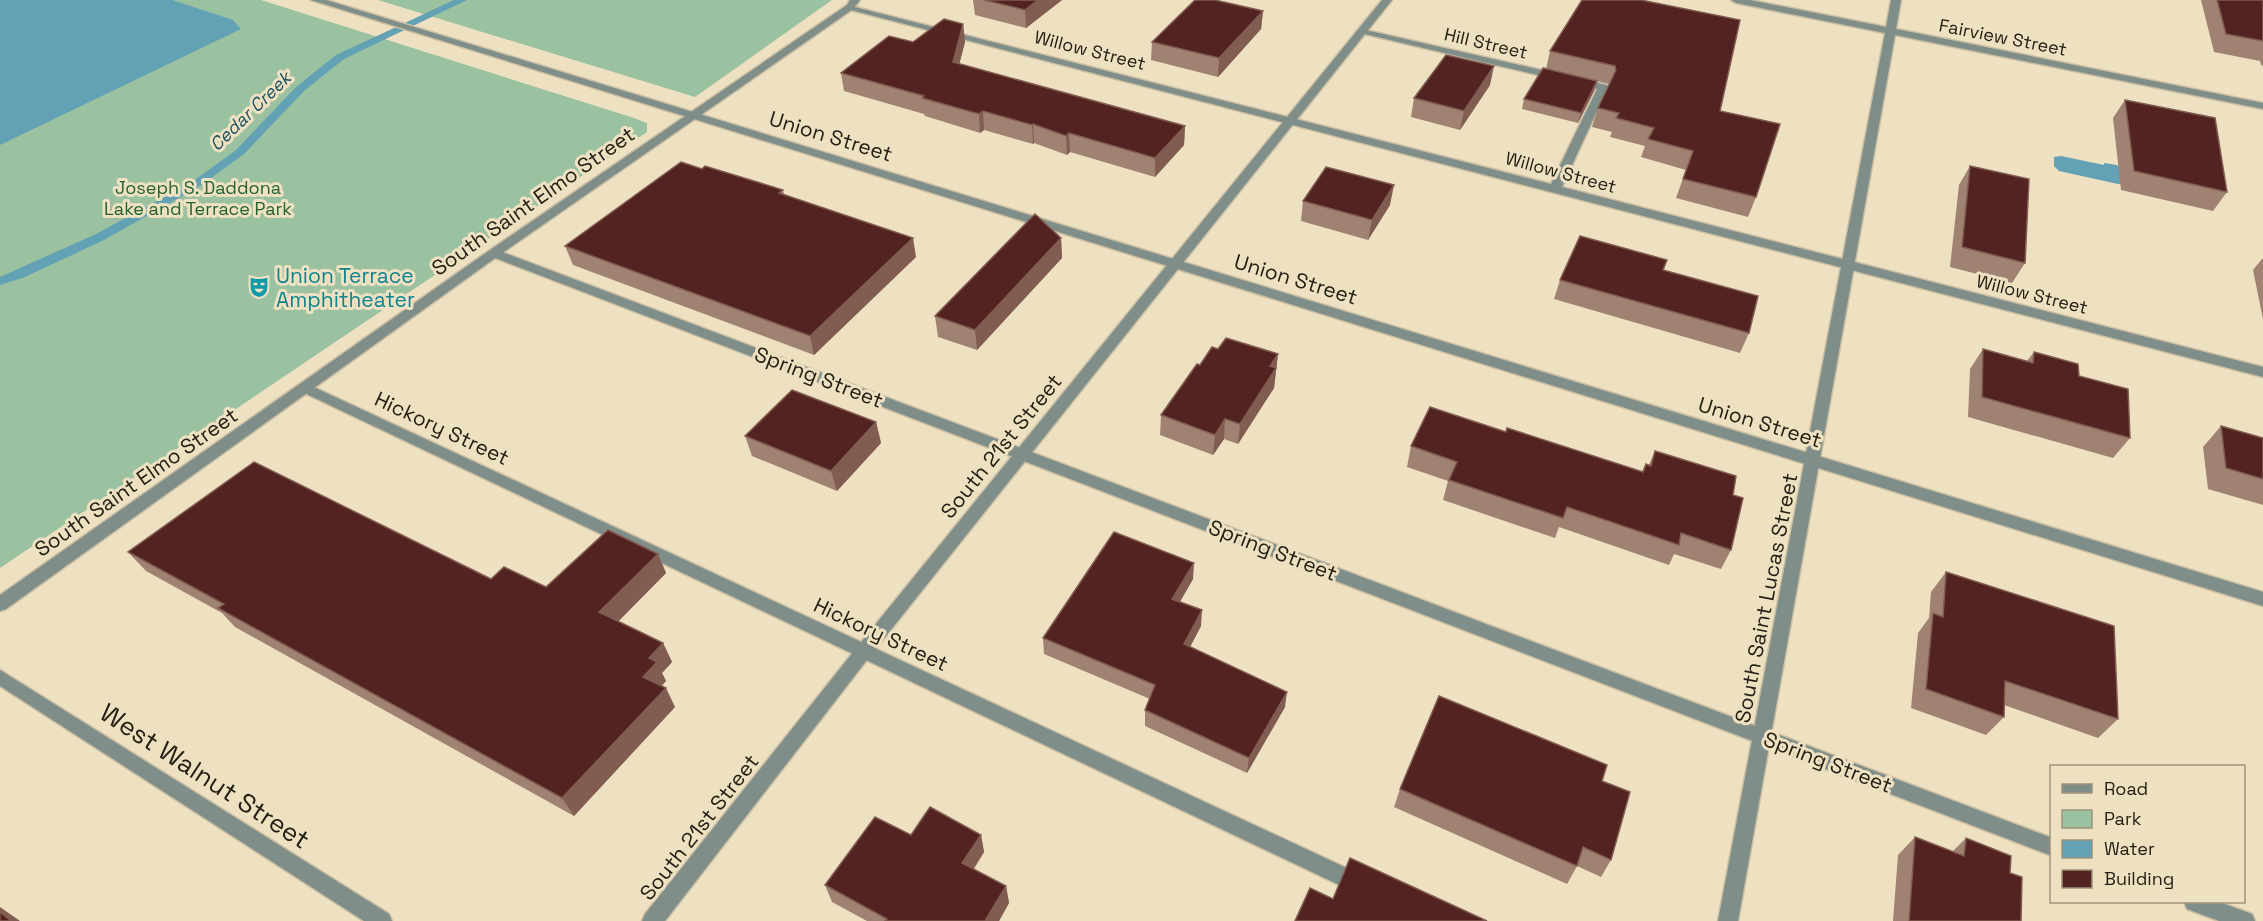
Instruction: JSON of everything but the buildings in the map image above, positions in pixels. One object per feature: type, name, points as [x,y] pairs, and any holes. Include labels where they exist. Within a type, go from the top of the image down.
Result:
[{"type":"street","name":"Union Street","points":[[316,0],[358,15],[2263,599]]},
{"type":"street","name":"South 21st Street","points":[[652,921],[864,651],[1387,0]]},
{"type":"street","name":"Fairview Street","points":[[1736,0],[2263,106]]},
{"type":"street","name":"South Saint Lucas Street","points":[[1728,921],[1814,461],[1896,0]]},
{"type":"street","name":"South Saint Elmo Street","points":[[0,604],[494,253],[853,3]]},
{"type":"street","name":"Willow Street","points":[[853,3],[1290,120],[2263,372]]},
{"type":"street","name":"Hill Street","points":[[1361,32],[1603,87],[1555,189]]},
{"type":"street","name":"Spring Street","points":[[494,253],[2050,846]]},
{"type":"street","name":"Hickory Street","points":[[305,388],[1373,890]]},
{"type":"street","name":"West Walnut Street","points":[[0,677],[382,921]]},
{"type":"street","points":[[2197,903],[2245,921]]},
{"type":"green space","name":"Joseph S. Daddona Lake and Terrace Park","points":[[0,0],[261,0],[634,118],[647,123],[647,132],[0,568]]},
{"type":"green space","points":[[378,0],[832,0],[695,97]]},
{"type":"water","points":[[0,0],[172,0],[233,20],[241,29],[0,145]]},
{"type":"water","points":[[2061,156],[2104,165],[2104,163],[2117,165],[2125,173],[2126,184],[2059,171],[2054,166],[2054,157]]},
{"type":"waterway","name":"Cedar Creek","points":[[0,281],[100,237],[196,184],[240,152],[300,89],[340,57],[462,0]]},
{"type":"place","name":"Union Terrace Amphitheater","points":[[259,287]]}]
